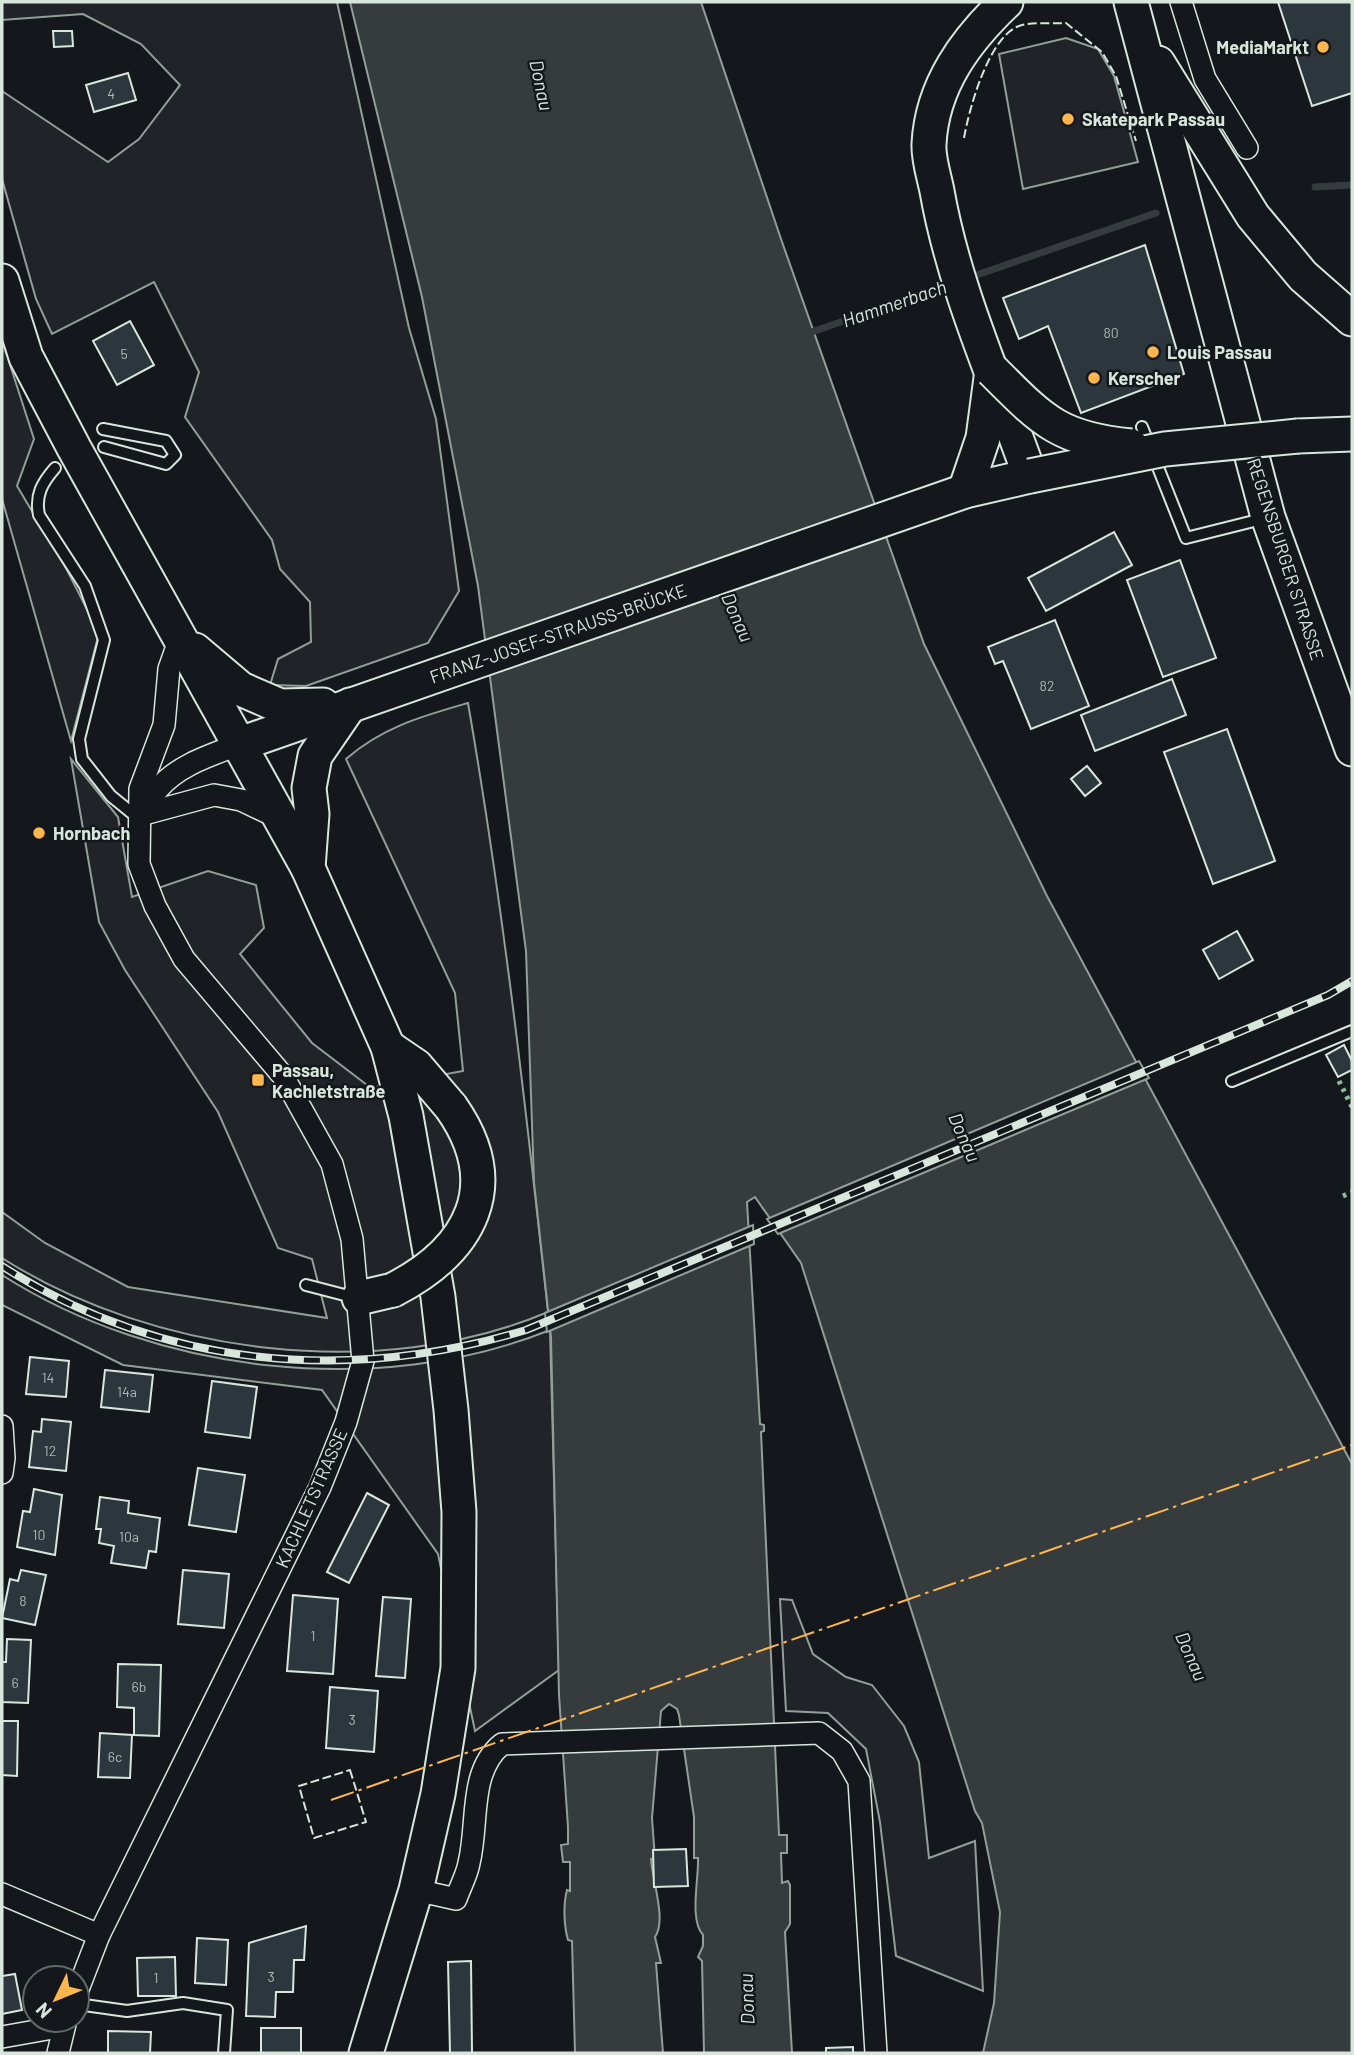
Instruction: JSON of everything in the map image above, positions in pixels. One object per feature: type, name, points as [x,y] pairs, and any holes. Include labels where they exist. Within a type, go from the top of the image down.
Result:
[{"type":"main road","points":[[1006,2],[969,40],[955,60],[939,93],[929,145],[945,236],[1030,475]]},
{"type":"main road","name":"REGENSBURGER STRASSE","points":[[1131,2],[1269,517],[1352,749]]},
{"type":"main road","points":[[1140,33],[1253,216],[1303,276],[1352,319]]},
{"type":"main road","points":[[2,281],[26,357],[308,868],[388,1047],[406,1116],[438,1297],[459,1512],[458,1668],[438,1794],[416,1891],[366,2053]]},
{"type":"main road","points":[[992,370],[1042,420],[1091,442],[1352,434]]},
{"type":"main road","points":[[965,491],[984,439],[992,370]]},
{"type":"main road","name":"FRANZ-JOSEF-STRAUSS-BRÜCKE","points":[[240,744],[965,491],[1030,475],[1153,438]]},
{"type":"main road","points":[[180,638],[241,689],[280,706],[350,705]]},
{"type":"main road","points":[[308,868],[312,814],[309,788],[315,756],[350,705]]},
{"type":"main road","points":[[359,1298],[393,1290],[424,1275],[459,1241],[471,1221],[477,1198],[477,1165],[466,1127],[416,1066],[388,1047]]},
{"type":"street","points":[[1181,2],[1205,79],[1253,150]]},
{"type":"street","name":"KACHLETSTRASSE","points":[[88,1964],[99,1935],[320,1487],[346,1422],[363,1362],[352,1239],[332,1164],[283,1076],[184,959],[155,906],[139,864],[142,817],[140,789],[164,724],[169,668],[180,638]]},
{"type":"street","points":[[142,817],[156,791],[169,778],[198,760],[240,744]]},
{"type":"street","points":[[142,817],[214,795],[241,800],[283,820]]},
{"type":"street","points":[[2,1426],[2,1473]]},
{"type":"street","points":[[416,1891],[456,1899],[469,1864],[481,1770],[489,1755],[502,1744],[819,1732],[842,1751],[859,1781],[876,2053]]},
{"type":"street","points":[[2,1895],[99,1935]]},
{"type":"street","points":[[2,2037],[21,2033]]},
{"type":"street","points":[[58,2053],[62,2034]]},
{"type":"lane","points":[[103,429],[166,442],[175,455],[166,464],[104,447]]},
{"type":"lane","points":[[1153,438],[1186,538],[1269,517]]},
{"type":"lane","points":[[55,468],[42,482],[37,502],[39,515],[85,586],[104,640],[79,739],[82,759],[111,796],[142,817]]},
{"type":"lane","points":[[1232,1081],[1352,1031]]},
{"type":"lane","points":[[306,1285],[359,1298]]},
{"type":"lane","points":[[91,2006],[127,2011],[183,2003],[227,2010],[224,2053]]},
{"type":"shaded area","points":[[2,2],[337,2],[409,328],[436,419],[459,591],[428,643],[306,686],[270,685],[278,659],[311,642],[310,602],[280,569],[272,540],[185,417],[199,372],[154,282],[52,334],[36,299],[2,179],[2,91],[108,162],[139,139],[180,85],[141,44],[83,14],[2,20]]},
{"type":"shaded area","name":"Skatepark Passau","points":[[1066,38],[1098,49],[1114,76],[1138,162],[1023,189],[999,54]]},
{"type":"shaded area","points":[[2,340],[34,439],[17,486],[67,570],[99,633],[71,741],[2,499]]},
{"type":"shaded area","points":[[468,703],[503,931],[548,1312],[483,1334],[414,1347],[342,1352],[269,1348],[198,1336],[128,1317],[62,1291],[2,1258],[2,1212],[45,1243],[128,1287],[327,1318],[312,1259],[278,1248],[218,1112],[125,970],[99,922],[71,759],[118,817],[132,897],[208,871],[256,885],[264,928],[240,954],[312,1043],[371,1088],[463,1071],[455,993],[346,759],[389,731],[419,718]]},
{"type":"shaded area","points":[[2,1275],[63,1309],[129,1335],[198,1354],[270,1366],[342,1369],[414,1364],[484,1352],[550,1330],[559,1670],[475,1731],[438,1554],[322,1390],[123,1365],[2,1305]]},
{"type":"shaded area","points":[[780,1599],[792,1600],[813,1654],[846,1677],[872,1685],[904,1726],[919,1762],[929,1858],[975,1841],[983,1991],[896,1956],[880,1822],[866,1749],[828,1713],[786,1711]]},
{"type":"water","name":"Donau","points":[[350,2],[701,2],[781,239],[924,644],[1047,896],[1352,1464],[1352,2053],[983,2053],[994,2003],[1000,1912],[982,1823],[975,1811],[801,1263],[755,1197],[747,1202],[760,1424],[764,1425],[764,1431],[761,1432],[779,1835],[787,1835],[787,1853],[781,1853],[782,1883],[788,1881],[790,1885],[790,1924],[785,1932],[792,2053],[704,2053],[702,1961],[698,1957],[703,1946],[703,1935],[696,1919],[698,1858],[694,1858],[694,1817],[679,1715],[677,1709],[669,1704],[661,1711],[652,1818],[655,1859],[651,1859],[660,1921],[655,1937],[661,1963],[656,1963],[663,2053],[575,2053],[572,1941],[568,1940],[564,1915],[567,1890],[570,1891],[570,1862],[563,1862],[561,1845],[568,1844],[568,1827],[559,1695],[551,1337],[534,1182],[526,951],[478,586],[422,297]]},
{"type":"pier","points":[[1139,1061],[1149,1078],[778,1234],[767,1219]]},
{"type":"pier","points":[[753,1225],[754,1244],[547,1332],[545,1313]]},
{"type":"building","name":"MediaMarkt","points":[[1278,2],[1352,2],[1352,93],[1312,106]]},
{"type":"building","points":[[53,31],[72,31],[73,46],[54,47]]},
{"type":"building","points":[[128,73],[136,100],[94,112],[86,85]]},
{"type":"building","points":[[1145,245],[1184,374],[1081,413],[1048,326],[1019,339],[1003,298]]},
{"type":"building","points":[[130,321],[154,365],[117,385],[93,341]]},
{"type":"building","points":[[1114,532],[1132,565],[1046,611],[1028,578]]},
{"type":"building","points":[[1180,560],[1216,658],[1163,677],[1127,580]]},
{"type":"building","points":[[1055,620],[1089,706],[1031,729],[1003,661],[995,664],[988,647]]},
{"type":"building","points":[[1172,679],[1186,715],[1095,751],[1081,715]]},
{"type":"building","points":[[1227,729],[1275,861],[1213,884],[1164,752]]},
{"type":"building","points":[[1087,766],[1101,783],[1085,796],[1071,779]]},
{"type":"building","points":[[1237,931],[1253,960],[1219,979],[1203,950]]},
{"type":"building","points":[[1344,1045],[1352,1061],[1352,1070],[1338,1077],[1326,1055]]},
{"type":"building","points":[[30,1357],[69,1361],[66,1397],[26,1394]]},
{"type":"building","points":[[105,1370],[153,1375],[149,1412],[101,1407]]},
{"type":"building","points":[[212,1381],[257,1387],[250,1438],[205,1432]]},
{"type":"building","points":[[42,1419],[71,1422],[66,1471],[29,1467],[33,1431],[41,1432]]},
{"type":"building","points":[[198,1468],[245,1475],[236,1532],[189,1525]]},
{"type":"building","points":[[34,1489],[62,1495],[55,1555],[17,1547],[23,1511],[30,1512]]},
{"type":"building","points":[[367,1493],[389,1505],[349,1583],[327,1572]]},
{"type":"building","points":[[100,1497],[129,1501],[128,1513],[160,1518],[156,1552],[149,1551],[146,1568],[111,1563],[114,1546],[99,1543],[101,1529],[96,1529]]},
{"type":"building","points":[[21,1570],[46,1575],[35,1625],[2,1618],[10,1579],[18,1581]]},
{"type":"building","points":[[183,1570],[229,1574],[224,1628],[178,1624]]},
{"type":"building","points":[[293,1595],[338,1599],[333,1674],[287,1671]]},
{"type":"building","points":[[383,1597],[411,1599],[405,1678],[376,1676]]},
{"type":"building","points":[[7,1639],[31,1640],[28,1703],[2,1702],[2,1662],[6,1662]]},
{"type":"building","points":[[118,1664],[161,1665],[159,1736],[134,1735],[134,1708],[117,1707]]},
{"type":"building","points":[[330,1687],[378,1691],[374,1752],[326,1748]]},
{"type":"building","points":[[2,1721],[18,1721],[17,1776],[2,1775]]},
{"type":"building","points":[[100,1733],[132,1735],[130,1778],[98,1777]]},
{"type":"building","points":[[686,1849],[688,1886],[654,1887],[653,1850]]},
{"type":"building","points":[[306,1926],[304,1960],[294,1960],[293,1992],[276,1992],[275,2017],[246,2016],[249,1943]]},
{"type":"building","points":[[197,1938],[228,1940],[226,1985],[195,1983]]},
{"type":"building","points":[[175,1957],[176,1996],[138,1996],[137,1958]]},
{"type":"building","points":[[471,1961],[472,2053],[450,2053],[448,1962]]},
{"type":"building","points":[[15,1974],[21,2010],[2,2014],[2,1976]]},
{"type":"building","points":[[261,2028],[301,2028],[301,2053],[261,2053]]},
{"type":"building","points":[[108,2031],[151,2032],[150,2053],[108,2053]]},
{"type":"building","points":[[853,2047],[853,2053],[826,2053],[826,2048]]},
{"type":"waterway","name":"Hammerbach","points":[[1315,187],[1352,185]]},
{"type":"waterway","name":"Hammerbach","points":[[968,278],[1156,213]]},
{"type":"waterway","name":"Hammerbach","points":[[806,334],[950,284]]},
{"type":"railway","points":[[2,1266],[63,1300],[126,1327],[190,1345],[256,1356],[323,1360],[391,1357],[459,1347],[526,1330],[1328,995],[1352,981]]},
{"type":"hedge","points":[[1339,1081],[1352,1107]]},
{"type":"hedge","points":[[1343,1196],[1352,1192]]},
{"type":"fence","points":[[964,138],[982,74],[1000,42],[1010,31],[1022,25],[1066,23],[1102,52],[1116,76],[1136,141]]},
{"type":"fence","points":[[350,1770],[366,1822],[314,1838],[299,1786],[350,1770]]},
{"type":"power","points":[[331,1800],[1352,1445]]},
{"type":"place","name":"MediaMarkt","points":[[1323,47]]},
{"type":"place","name":"Skatepark Passau","points":[[1068,119]]},
{"type":"place","name":"Louis Passau","points":[[1153,352]]},
{"type":"place","name":"Kerscher","points":[[1094,378]]},
{"type":"place","name":"Hornbach","points":[[39,833]]},
{"type":"place","name":"Passau, Kachletstraße","points":[[258,1080]]}]
